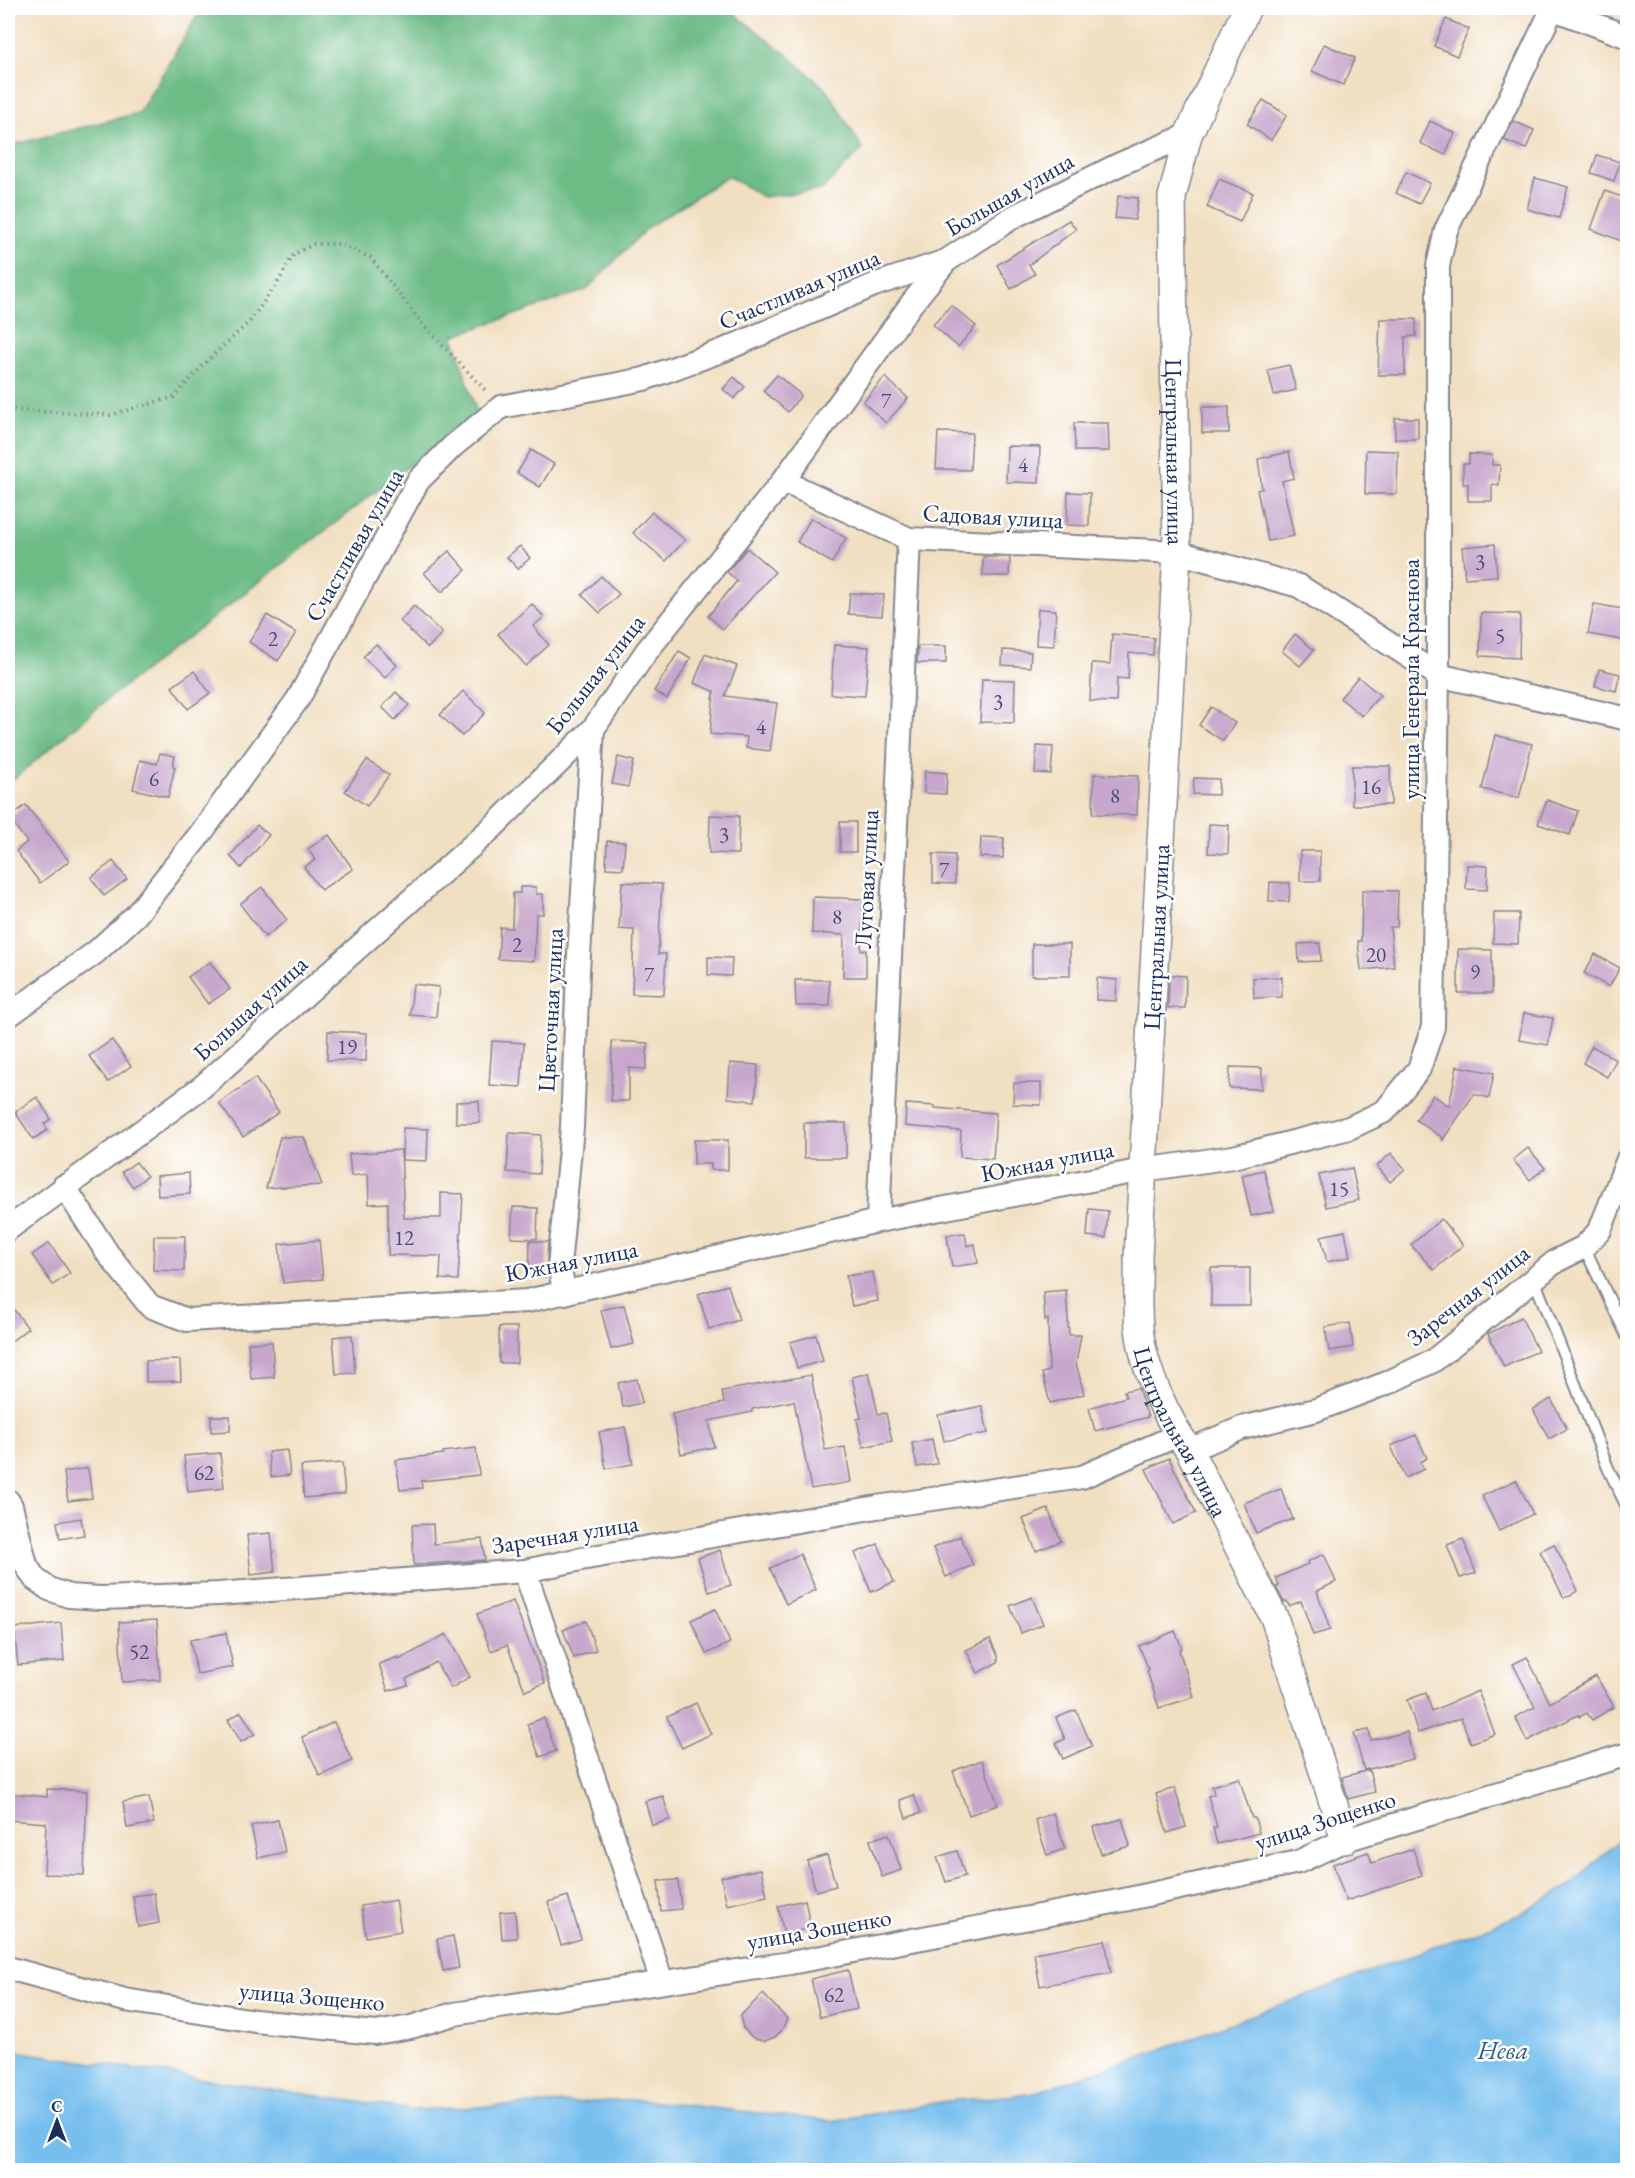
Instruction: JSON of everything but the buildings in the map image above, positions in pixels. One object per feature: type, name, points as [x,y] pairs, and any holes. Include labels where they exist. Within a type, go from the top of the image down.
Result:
[{"type":"street","name":"Центральная улица","points":[[1247,8],[1188,135],[1172,196],[1177,552],[1138,1257],[1139,1333],[1145,1363],[1274,1617],[1345,1840]]},
{"type":"street","points":[[1552,8],[1628,37]]},
{"type":"street","name":"улица Генерала Краснова","points":[[1143,1170],[1233,1157],[1349,1128],[1385,1111],[1419,1069],[1432,1028],[1438,675],[1438,266],[1446,230],[1552,8]]},
{"type":"street","name":"Большая улица","points":[[8,1229],[202,1087],[494,826],[592,729],[646,652],[783,481],[912,303],[946,261],[1013,217],[1120,164],[1188,135]]},
{"type":"street","name":"Счастливая улица","points":[[8,1016],[96,952],[136,915],[201,833],[298,699],[391,534],[418,481],[453,446],[501,407],[644,379],[724,350],[874,285],[946,261]]},
{"type":"street","name":"Садовая улица","points":[[783,481],[909,539],[1177,552],[1299,586],[1438,675],[1628,719]]},
{"type":"street","name":"Луговая улица","points":[[878,1221],[909,539]]},
{"type":"street","name":"Цветочная улица","points":[[565,1293],[559,1267],[572,1127],[578,970],[592,729]]},
{"type":"street","name":"Заречная улица","points":[[8,1500],[26,1565],[35,1579],[49,1589],[69,1596],[102,1598],[218,1594],[525,1571],[877,1507],[1082,1477],[1184,1443],[1316,1410],[1387,1383],[1433,1361],[1556,1261],[1584,1247],[1600,1230],[1628,1159]]},
{"type":"street","name":"Южная улица","points":[[64,1186],[108,1254],[150,1306],[187,1320],[526,1301],[878,1221],[1143,1170]]},
{"type":"street","points":[[525,1571],[662,1982]]},
{"type":"street","name":"улица Зощенко","points":[[8,1968],[125,2000],[255,2021],[375,2033],[411,2027],[454,2014],[790,1963],[1124,1900],[1298,1862],[1345,1840],[1628,1754]]},
{"type":"lane","points":[[1584,1247],[1628,1338]]},
{"type":"lane","points":[[1534,1279],[1608,1468],[1628,1509]]},
{"type":"path","points":[[8,407],[16,410],[110,415],[174,397],[205,363],[250,321],[278,282],[294,254],[314,244],[341,244],[371,258],[424,326],[501,407]]},
{"type":"green space","points":[[202,8],[733,8],[735,14],[827,90],[863,149],[821,190],[763,197],[728,176],[648,227],[586,290],[453,336],[477,413],[109,698],[8,784],[8,146],[139,113]]},
{"type":"water","name":"Нева","points":[[1627,1833],[1627,2170],[8,2170],[8,2050],[412,2110],[638,2100],[831,2121],[948,2101],[1031,2094],[1143,2056],[1510,1919],[1571,1885]]}]
